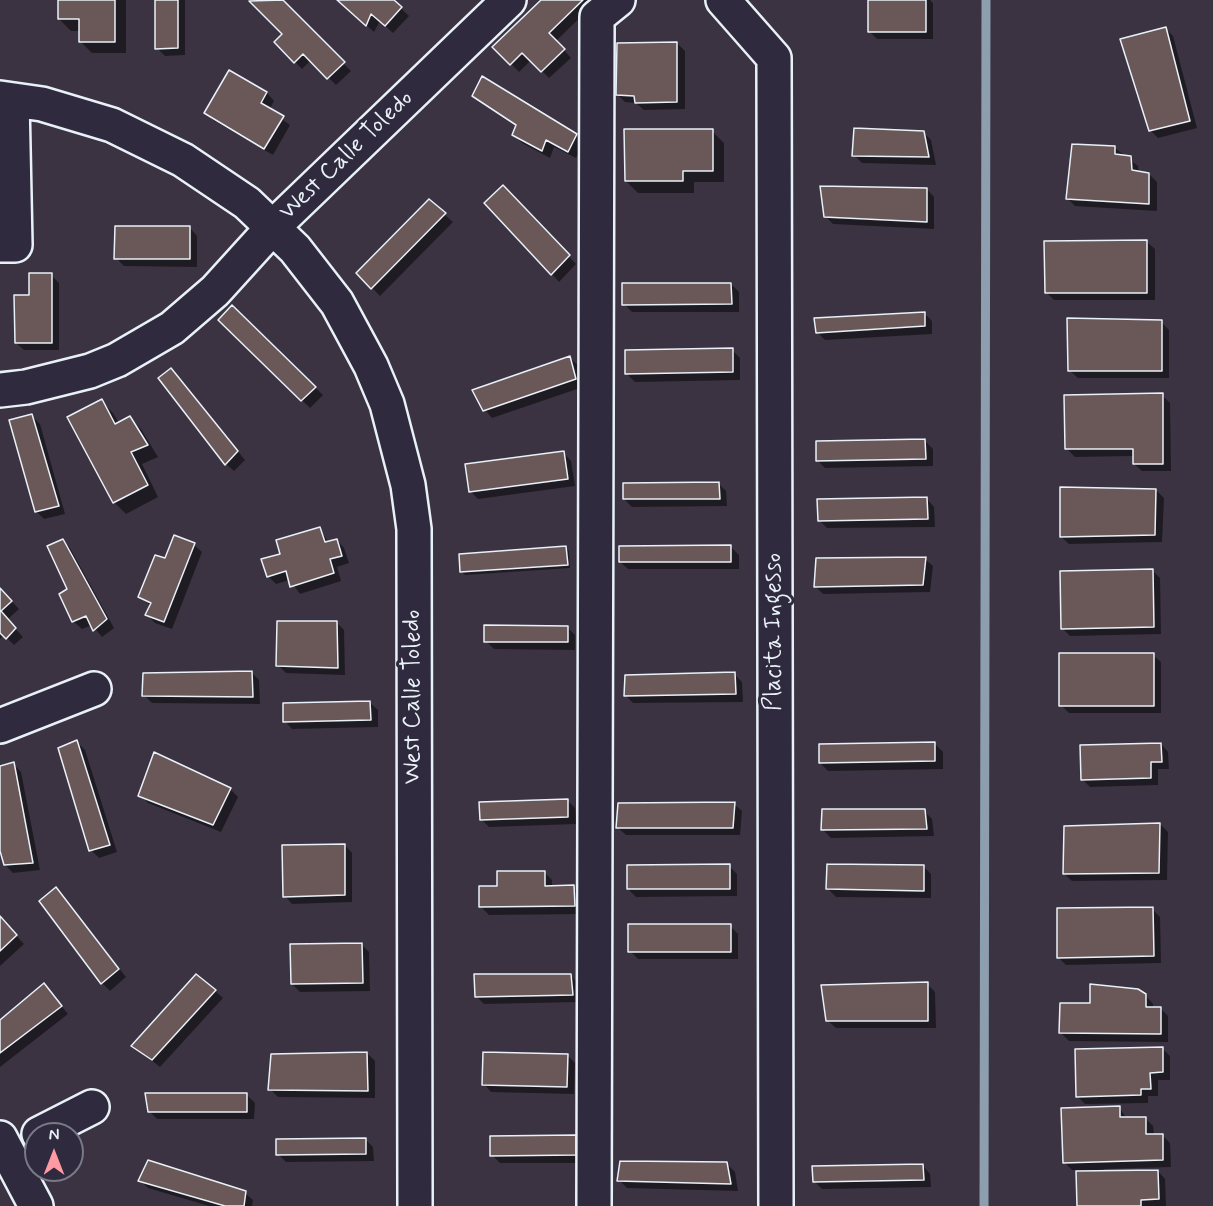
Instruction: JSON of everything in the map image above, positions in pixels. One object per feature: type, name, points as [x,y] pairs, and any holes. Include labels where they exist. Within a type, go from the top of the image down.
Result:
[{"type":"street","name":"West Calle Toledo","points":[[274,226],[509,0]]},
{"type":"street","points":[[594,1206],[597,17],[618,0]]},
{"type":"street","name":"Placita Ingesso","points":[[723,0],[774,58],[776,1206]]},
{"type":"street","name":"West Calle Toledo","points":[[6,99],[78,113],[148,141],[217,181],[274,226],[337,303],[387,404],[408,485],[414,529],[415,1206]]},
{"type":"street","points":[[0,245],[15,245],[6,99]]},
{"type":"street","points":[[0,390],[26,387],[90,371],[145,345],[196,309],[274,226]]},
{"type":"street","points":[[0,726],[94,689]]},
{"type":"street","points":[[63,1122],[92,1107]]},
{"type":"street","points":[[24,1139],[4,1144],[36,1206]]},
{"type":"building","points":[[58,0],[115,0],[115,42],[79,42],[79,19],[58,19]]},
{"type":"building","points":[[155,0],[178,0],[178,48],[155,49]]},
{"type":"building","points":[[283,0],[345,62],[327,79],[303,54],[294,63],[274,42],[282,34],[249,1]]},
{"type":"building","points":[[337,0],[394,0],[402,7],[385,26],[371,14],[366,26]]},
{"type":"building","points":[[541,0],[583,0],[549,33],[565,49],[541,72],[522,53],[510,65],[492,47]]},
{"type":"building","points":[[868,0],[926,0],[926,32],[868,32]]},
{"type":"building","points":[[1166,27],[1190,121],[1149,131],[1120,39]]},
{"type":"building","points":[[677,42],[677,102],[635,103],[634,96],[616,95],[617,43]]},
{"type":"building","points":[[229,70],[267,92],[261,103],[284,116],[264,149],[204,113]]},
{"type":"building","points":[[482,76],[577,134],[568,152],[546,140],[542,151],[512,135],[516,125],[472,96]]},
{"type":"building","points":[[854,128],[924,131],[929,157],[852,156]]},
{"type":"building","points":[[624,129],[713,129],[713,171],[683,171],[683,181],[625,181]]},
{"type":"building","points":[[1072,144],[1115,146],[1115,154],[1131,156],[1132,170],[1149,173],[1149,204],[1066,199]]},
{"type":"building","points":[[503,185],[570,255],[551,275],[484,203]]},
{"type":"building","points":[[820,186],[927,188],[927,222],[824,217]]},
{"type":"building","points":[[429,199],[446,213],[371,289],[356,273]]},
{"type":"building","points":[[115,226],[190,226],[190,259],[114,259]]},
{"type":"building","points":[[1147,240],[1147,293],[1045,293],[1044,241]]},
{"type":"building","points":[[29,273],[52,273],[52,343],[15,343],[14,295],[29,295]]},
{"type":"building","points":[[622,283],[731,283],[732,304],[622,305]]},
{"type":"building","points":[[232,305],[316,387],[301,401],[218,320]]},
{"type":"building","points":[[925,312],[925,326],[816,333],[814,318]]},
{"type":"building","points":[[1067,318],[1162,320],[1162,371],[1068,371]]},
{"type":"building","points":[[733,348],[733,372],[625,374],[625,350]]},
{"type":"building","points":[[570,356],[576,379],[483,411],[472,390]]},
{"type":"building","points":[[171,368],[238,451],[225,465],[158,378]]},
{"type":"building","points":[[1163,393],[1163,464],[1133,464],[1133,449],[1065,449],[1064,395]]},
{"type":"building","points":[[102,399],[115,424],[130,416],[148,445],[131,452],[148,485],[113,503],[67,417]]},
{"type":"building","points":[[32,414],[59,506],[35,512],[9,420]]},
{"type":"building","points":[[925,439],[926,459],[816,461],[816,441]]},
{"type":"building","points":[[564,451],[568,479],[469,492],[465,464]]},
{"type":"building","points":[[719,482],[720,499],[623,499],[623,483]]},
{"type":"building","points":[[1060,487],[1156,489],[1155,535],[1060,537]]},
{"type":"building","points":[[927,497],[928,519],[818,521],[817,499]]},
{"type":"building","points":[[320,527],[325,542],[337,539],[342,556],[330,559],[334,573],[290,587],[286,571],[267,577],[261,559],[280,554],[276,540]]},
{"type":"building","points":[[174,535],[195,543],[164,622],[145,615],[151,603],[138,597],[155,555],[165,558]]},
{"type":"building","points":[[63,539],[107,619],[93,631],[86,616],[72,622],[59,594],[67,589],[47,546]]},
{"type":"building","points":[[731,545],[731,562],[619,562],[619,546]]},
{"type":"building","points":[[566,546],[568,565],[460,572],[459,554]]},
{"type":"building","points":[[926,557],[923,585],[814,587],[816,558]]},
{"type":"building","points":[[1153,569],[1154,627],[1061,629],[1060,571]]},
{"type":"building","points":[[0,588],[12,601],[1,611],[16,628],[6,639],[0,633]]},
{"type":"building","points":[[277,621],[337,621],[338,668],[276,666]]},
{"type":"building","points":[[484,625],[568,626],[568,642],[484,642]]},
{"type":"building","points":[[1059,653],[1154,653],[1154,706],[1059,706]]},
{"type":"building","points":[[252,671],[253,697],[142,696],[143,673]]},
{"type":"building","points":[[735,672],[736,694],[624,696],[625,675]]},
{"type":"building","points":[[370,701],[371,720],[283,722],[283,703]]},
{"type":"building","points":[[77,740],[110,845],[89,851],[58,748]]},
{"type":"building","points":[[935,742],[935,761],[819,763],[819,744]]},
{"type":"building","points":[[1161,743],[1162,762],[1151,762],[1151,778],[1081,780],[1080,745]]},
{"type":"building","points":[[154,752],[231,788],[213,825],[138,796]]},
{"type":"building","points":[[14,762],[33,863],[4,865],[0,851],[0,766]]},
{"type":"building","points":[[568,799],[568,817],[480,820],[479,802]]},
{"type":"building","points":[[735,802],[733,828],[616,828],[618,803]]},
{"type":"building","points":[[822,809],[925,809],[927,829],[821,830]]},
{"type":"building","points":[[1160,823],[1159,873],[1063,874],[1064,826]]},
{"type":"building","points":[[345,844],[345,895],[283,897],[282,845]]},
{"type":"building","points":[[730,864],[730,889],[627,889],[627,865]]},
{"type":"building","points":[[827,864],[924,865],[924,891],[826,889]]},
{"type":"building","points":[[497,871],[545,871],[545,886],[574,885],[575,906],[479,907],[479,886],[497,886]]},
{"type":"building","points":[[56,887],[119,969],[101,984],[39,901]]},
{"type":"building","points":[[1153,907],[1154,956],[1057,958],[1057,908]]},
{"type":"building","points":[[0,916],[17,935],[0,951]]},
{"type":"building","points":[[628,924],[731,924],[731,952],[628,952]]},
{"type":"building","points":[[362,943],[363,983],[291,984],[290,944]]},
{"type":"building","points":[[196,974],[216,990],[152,1060],[131,1046]]},
{"type":"building","points":[[474,974],[571,974],[573,995],[475,997]]},
{"type":"building","points":[[928,982],[928,1021],[826,1021],[821,985]]},
{"type":"building","points":[[44,983],[62,1006],[0,1053],[0,1020]]},
{"type":"building","points":[[1090,984],[1138,989],[1146,994],[1146,1007],[1161,1007],[1161,1034],[1059,1033],[1060,1003],[1090,1003]]},
{"type":"building","points":[[1163,1047],[1163,1072],[1150,1073],[1151,1089],[1141,1089],[1141,1095],[1076,1097],[1075,1049]]},
{"type":"building","points":[[367,1052],[368,1091],[268,1090],[271,1054]]},
{"type":"building","points":[[483,1052],[568,1054],[567,1087],[482,1085]]},
{"type":"building","points":[[145,1093],[247,1093],[247,1112],[148,1112]]},
{"type":"building","points":[[1120,1106],[1120,1117],[1146,1117],[1146,1134],[1163,1134],[1163,1160],[1063,1163],[1061,1108]]},
{"type":"building","points":[[576,1135],[576,1155],[490,1156],[490,1136]]},
{"type":"building","points":[[366,1138],[366,1154],[276,1155],[276,1139]]},
{"type":"building","points":[[148,1160],[246,1191],[244,1206],[225,1206],[138,1181]]},
{"type":"building","points":[[620,1161],[727,1162],[731,1184],[617,1181]]},
{"type":"building","points":[[923,1164],[924,1180],[813,1182],[812,1166]]},
{"type":"building","points":[[1158,1170],[1159,1199],[1141,1200],[1141,1206],[1077,1206],[1076,1171]]},
{"type":"waterway","points":[[984,1206],[986,0]]}]
